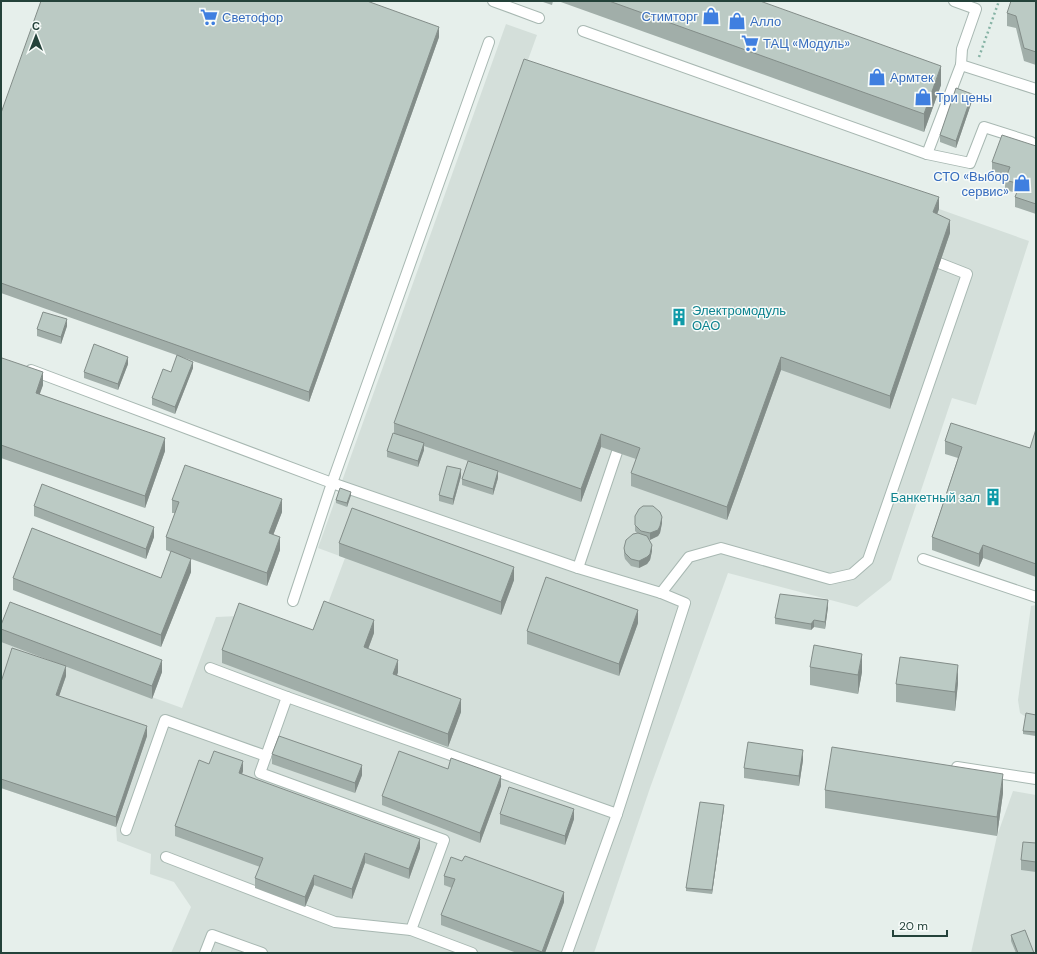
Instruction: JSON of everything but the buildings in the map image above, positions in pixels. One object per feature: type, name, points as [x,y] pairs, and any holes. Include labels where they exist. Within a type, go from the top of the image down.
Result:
[{"type":"lane","points":[[493,1],[539,18]]},
{"type":"lane","points":[[927,154],[961,66],[962,49],[977,5],[954,1]]},
{"type":"lane","points":[[583,31],[927,154],[970,163],[984,127],[1031,142]]},
{"type":"lane","points":[[293,601],[332,483],[489,42]]},
{"type":"lane","points":[[961,66],[1036,90]]},
{"type":"lane","points":[[660,593],[690,557],[721,548],[830,579],[852,574],[868,560],[967,274],[939,263]]},
{"type":"lane","points":[[23,367],[332,483],[578,568],[660,593],[686,603],[617,814],[567,953]]},
{"type":"lane","points":[[578,568],[617,452]]},
{"type":"lane","points":[[923,560],[1036,597]]},
{"type":"lane","points":[[210,668],[287,697],[617,814]]},
{"type":"lane","points":[[287,697],[260,773],[444,840],[411,930]]},
{"type":"lane","points":[[126,830],[165,720],[266,756]]},
{"type":"lane","points":[[944,765],[1036,779]]},
{"type":"lane","points":[[166,857],[335,922],[411,930],[472,953]]},
{"type":"lane","points":[[204,953],[212,934],[262,953]]},
{"type":"path","points":[[978,59],[999,1]]},
{"type":"shaded area","points":[[506,24],[537,35],[524,71],[939,209],[1029,241],[976,405],[952,398],[891,580],[857,607],[728,573],[650,788],[594,953],[171,953],[191,907],[174,882],[150,874],[151,854],[117,841],[116,827],[1,788],[1,642],[182,708],[216,617],[239,616],[313,643],[345,558],[318,548]]},
{"type":"shaded area","points":[[1036,605],[1036,736],[1023,734],[1026,717],[1020,713],[1018,700],[1031,606]]},
{"type":"shaded area","points":[[1013,791],[1036,795],[1036,953],[971,953],[997,836]]},
{"type":"place","name":"Стимторг","points":[[711,16]]},
{"type":"place","name":"Светофор","points":[[209,17]]},
{"type":"place","name":"Алло","points":[[737,21]]},
{"type":"place","name":"ТАЦ «Модуль»","points":[[750,43]]},
{"type":"place","name":"Армтек","points":[[877,77]]},
{"type":"place","name":"Три цены","points":[[923,97]]},
{"type":"place","name":"СТО «Выбор сервис»","points":[[1022,183]]},
{"type":"place","name":"Электромодуль ОАО","points":[[679,317]]},
{"type":"place","name":"Банкетный зал","points":[[993,497]]}]
